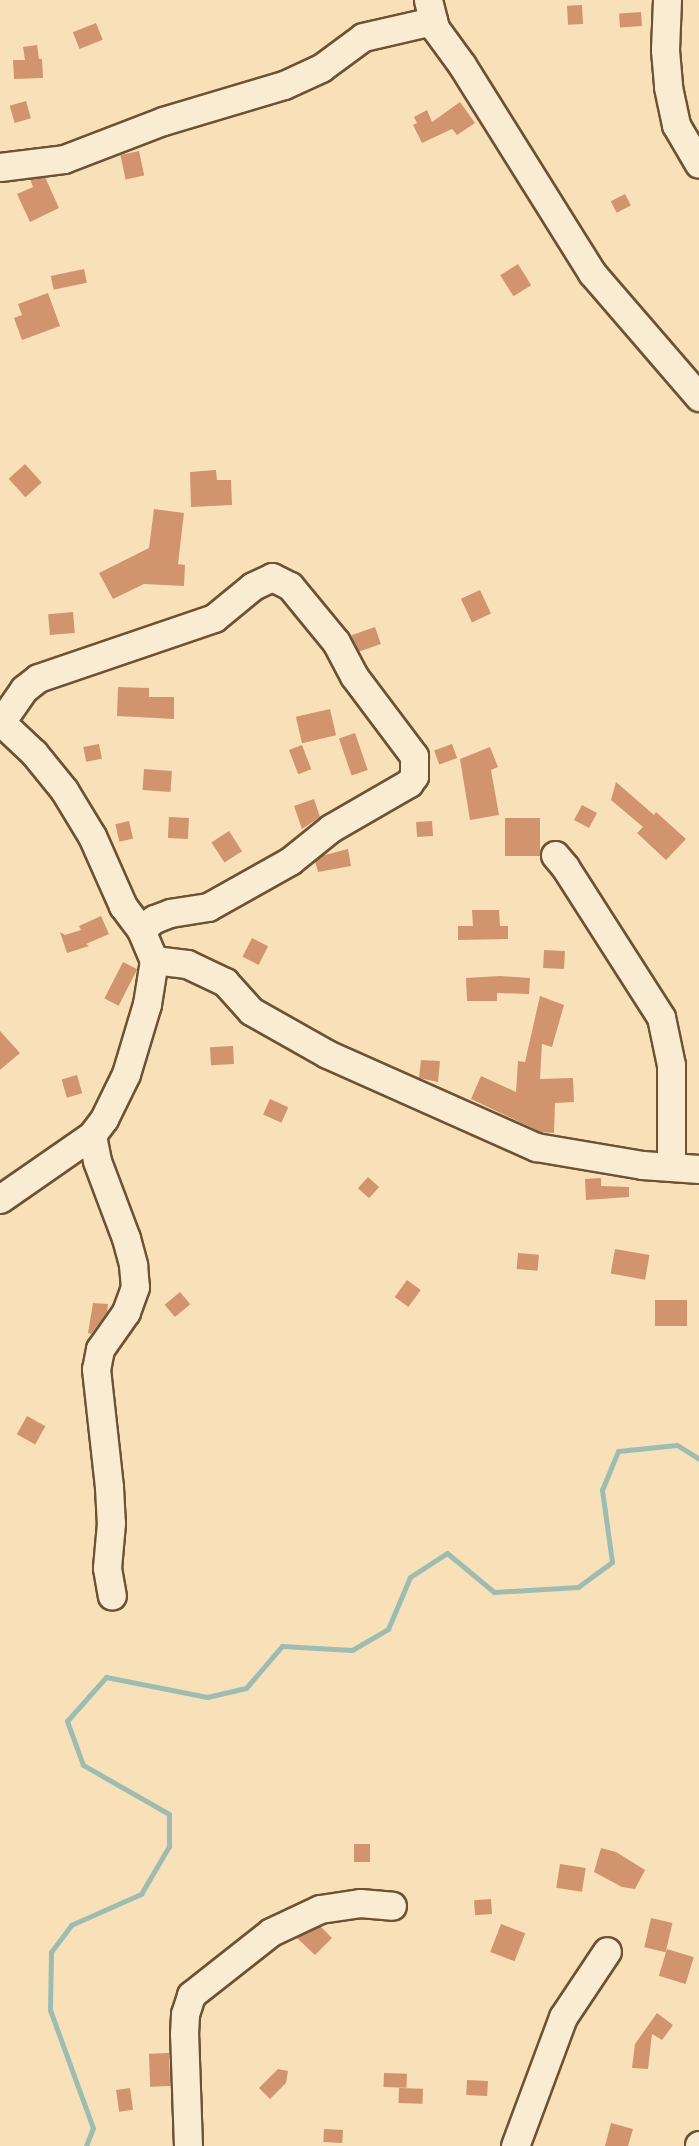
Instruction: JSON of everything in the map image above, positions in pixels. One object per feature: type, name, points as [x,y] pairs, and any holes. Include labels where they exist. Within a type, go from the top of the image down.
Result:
[{"type":"street","points":[[667,0],[665,50],[668,87],[676,125],[699,164]]},
{"type":"street","points":[[0,167],[64,159],[163,121],[284,85],[321,68],[363,38],[431,10],[435,28],[462,65],[592,273],[699,397]]},
{"type":"street","points":[[0,1199],[92,1135],[126,1074],[147,1004],[154,960],[141,930],[123,906],[92,836],[64,790],[34,753],[1,722],[24,689],[38,678],[214,618],[253,586],[272,577],[290,586],[336,642],[354,676],[414,756],[414,776],[409,783],[331,828],[290,861],[237,892],[208,908],[170,913],[154,919],[141,930]]},
{"type":"street","points":[[555,855],[661,1017],[671,1065],[671,1165]]},
{"type":"street","points":[[116,889],[170,913]]},
{"type":"street","points":[[154,960],[187,964],[225,982],[251,1011],[327,1054],[536,1147],[642,1165],[671,1165],[699,1169]]},
{"type":"street","points":[[92,1135],[97,1161],[126,1238],[133,1265],[135,1287],[126,1312],[100,1349],[96,1369],[109,1487],[111,1523],[107,1568],[112,1596]]},
{"type":"street","points":[[188,2146],[184,2034],[185,2014],[191,1995],[271,1932],[320,1908],[360,1903],[392,1906]]},
{"type":"street","points":[[515,2146],[563,2017],[607,1951]]},
{"type":"building","points":[[582,5],[583,24],[568,25],[567,6]]},
{"type":"building","points":[[641,12],[642,26],[620,28],[619,14]]},
{"type":"building","points":[[96,23],[103,40],[80,49],[73,32]]},
{"type":"building","points":[[37,45],[39,59],[42,59],[43,78],[14,79],[13,60],[25,60],[23,47]]},
{"type":"building","points":[[26,101],[31,118],[15,123],[10,106]]},
{"type":"building","points":[[460,102],[475,123],[457,135],[452,129],[422,143],[413,125],[417,123],[414,117],[427,110],[432,122]]},
{"type":"building","points":[[139,151],[144,175],[126,179],[120,155]]},
{"type":"building","points":[[45,177],[59,208],[30,222],[17,194],[33,187],[30,179]]},
{"type":"building","points":[[625,194],[631,206],[617,213],[611,201]]},
{"type":"building","points":[[518,264],[531,285],[513,296],[500,275]]},
{"type":"building","points":[[84,269],[87,283],[54,290],[51,276]]},
{"type":"building","points":[[48,293],[60,326],[22,340],[14,318],[22,315],[18,304]]},
{"type":"building","points":[[25,464],[42,483],[25,497],[9,479]]},
{"type":"building","points":[[216,470],[217,480],[231,480],[232,505],[191,507],[190,472]]},
{"type":"building","points":[[154,509],[184,513],[178,564],[185,565],[184,586],[144,584],[113,599],[99,573],[149,548]]},
{"type":"building","points":[[480,590],[491,614],[472,622],[461,599]]},
{"type":"building","points":[[73,612],[75,633],[50,635],[48,614]]},
{"type":"building","points":[[375,627],[381,644],[357,652],[351,635]]},
{"type":"building","points":[[118,687],[149,688],[149,697],[174,697],[174,719],[117,716]]},
{"type":"building","points":[[330,709],[336,735],[302,743],[296,717]]},
{"type":"building","points":[[355,733],[368,770],[352,775],[339,739]]},
{"type":"building","points":[[99,744],[102,759],[86,762],[83,747]]},
{"type":"building","points":[[452,744],[457,758],[439,765],[434,750]]},
{"type":"building","points":[[302,745],[311,769],[298,774],[289,750]]},
{"type":"building","points":[[490,747],[498,767],[491,770],[499,815],[470,820],[460,759]]},
{"type":"building","points":[[144,769],[172,771],[170,792],[143,790]]},
{"type":"building","points":[[616,782],[654,815],[656,812],[686,839],[666,860],[637,833],[643,827],[611,800]]},
{"type":"building","points":[[314,799],[320,817],[302,829],[294,806]]},
{"type":"building","points":[[582,805],[597,813],[589,828],[574,820]]},
{"type":"building","points":[[169,817],[189,818],[188,839],[168,838]]},
{"type":"building","points":[[505,818],[540,818],[540,856],[505,856]]},
{"type":"building","points":[[129,821],[133,839],[119,842],[115,824]]},
{"type":"building","points":[[432,821],[433,836],[417,837],[416,822]]},
{"type":"building","points":[[229,831],[242,851],[224,863],[211,842]]},
{"type":"building","points":[[348,849],[351,866],[318,872],[315,861],[321,856]]},
{"type":"building","points":[[472,910],[499,910],[500,926],[508,926],[508,939],[458,940],[458,926],[473,926]]},
{"type":"building","points":[[101,916],[109,934],[86,944],[89,946],[67,953],[60,932],[65,935],[81,930],[79,926]]},
{"type":"building","points":[[252,938],[268,946],[259,965],[242,957]]},
{"type":"building","points":[[544,950],[565,951],[564,969],[543,968]]},
{"type":"building","points":[[123,962],[137,969],[119,1006],[104,999]]},
{"type":"building","points":[[500,976],[530,978],[529,994],[497,993],[497,1001],[467,1001],[466,978]]},
{"type":"building","points":[[540,996],[564,1005],[552,1047],[542,1044],[540,1079],[573,1078],[574,1102],[555,1103],[554,1133],[541,1132],[471,1099],[481,1076],[516,1092],[518,1061],[525,1062]]},
{"type":"building","points":[[0,1031],[20,1053],[0,1070]]},
{"type":"building","points":[[233,1046],[234,1064],[211,1065],[210,1047]]},
{"type":"building","points":[[421,1060],[440,1061],[438,1082],[419,1078]]},
{"type":"building","points":[[77,1075],[82,1093],[67,1098],[62,1079]]},
{"type":"building","points":[[270,1099],[288,1107],[281,1123],[263,1115]]},
{"type":"building","points":[[368,1177],[379,1187],[369,1198],[358,1188]]},
{"type":"building","points":[[601,1178],[601,1186],[629,1187],[629,1197],[586,1200],[585,1179]]},
{"type":"building","points":[[615,1249],[649,1255],[645,1280],[611,1274]]},
{"type":"building","points":[[518,1253],[539,1255],[538,1271],[517,1269]]},
{"type":"building","points":[[407,1280],[421,1290],[408,1307],[395,1297]]},
{"type":"building","points":[[180,1292],[190,1304],[175,1317],[165,1305]]},
{"type":"building","points":[[655,1300],[687,1300],[687,1326],[655,1326]]},
{"type":"building","points":[[93,1303],[108,1304],[107,1312],[91,1334],[88,1333]]},
{"type":"building","points":[[27,1416],[45,1426],[35,1445],[17,1434]]},
{"type":"building","points":[[354,1844],[370,1844],[370,1862],[354,1862]]},
{"type":"building","points":[[601,1848],[616,1852],[645,1870],[635,1889],[622,1887],[594,1872]]},
{"type":"building","points":[[560,1864],[586,1868],[582,1892],[556,1888]]},
{"type":"building","points":[[491,1899],[492,1914],[475,1915],[474,1900]]},
{"type":"building","points":[[651,1918],[672,1923],[666,1952],[644,1947]]},
{"type":"building","points":[[501,1924],[525,1933],[515,1961],[490,1952]]},
{"type":"building","points":[[320,1926],[332,1938],[315,1955],[297,1938]]},
{"type":"building","points":[[667,1949],[694,1957],[686,1984],[659,1976]]},
{"type":"building","points":[[657,2013],[673,2025],[662,2040],[652,2034],[648,2069],[632,2068],[635,2044]]},
{"type":"building","points":[[169,2053],[170,2086],[150,2087],[149,2054]]},
{"type":"building","points":[[278,2069],[288,2071],[286,2083],[270,2099],[259,2088]]},
{"type":"building","points":[[384,2073],[407,2074],[406,2088],[384,2087]]},
{"type":"building","points":[[467,2080],[488,2081],[487,2096],[466,2095]]},
{"type":"building","points":[[130,2088],[133,2110],[119,2112],[116,2090]]},
{"type":"building","points":[[399,2088],[423,2089],[422,2104],[398,2103]]},
{"type":"building","points":[[611,2123],[633,2129],[628,2146],[605,2146]]},
{"type":"building","points":[[324,2129],[343,2130],[342,2143],[323,2142]]},
{"type":"waterway","points":[[86,2146],[93,2128],[50,2010],[51,1952],[71,1925],[141,1894],[169,1846],[169,1814],[83,1765],[67,1721],[106,1677],[207,1697],[246,1688],[282,1646],[352,1650],[388,1629],[410,1577],[447,1553],[494,1592],[578,1587],[612,1562],[602,1490],[618,1451],[677,1445],[699,1459]]}]
